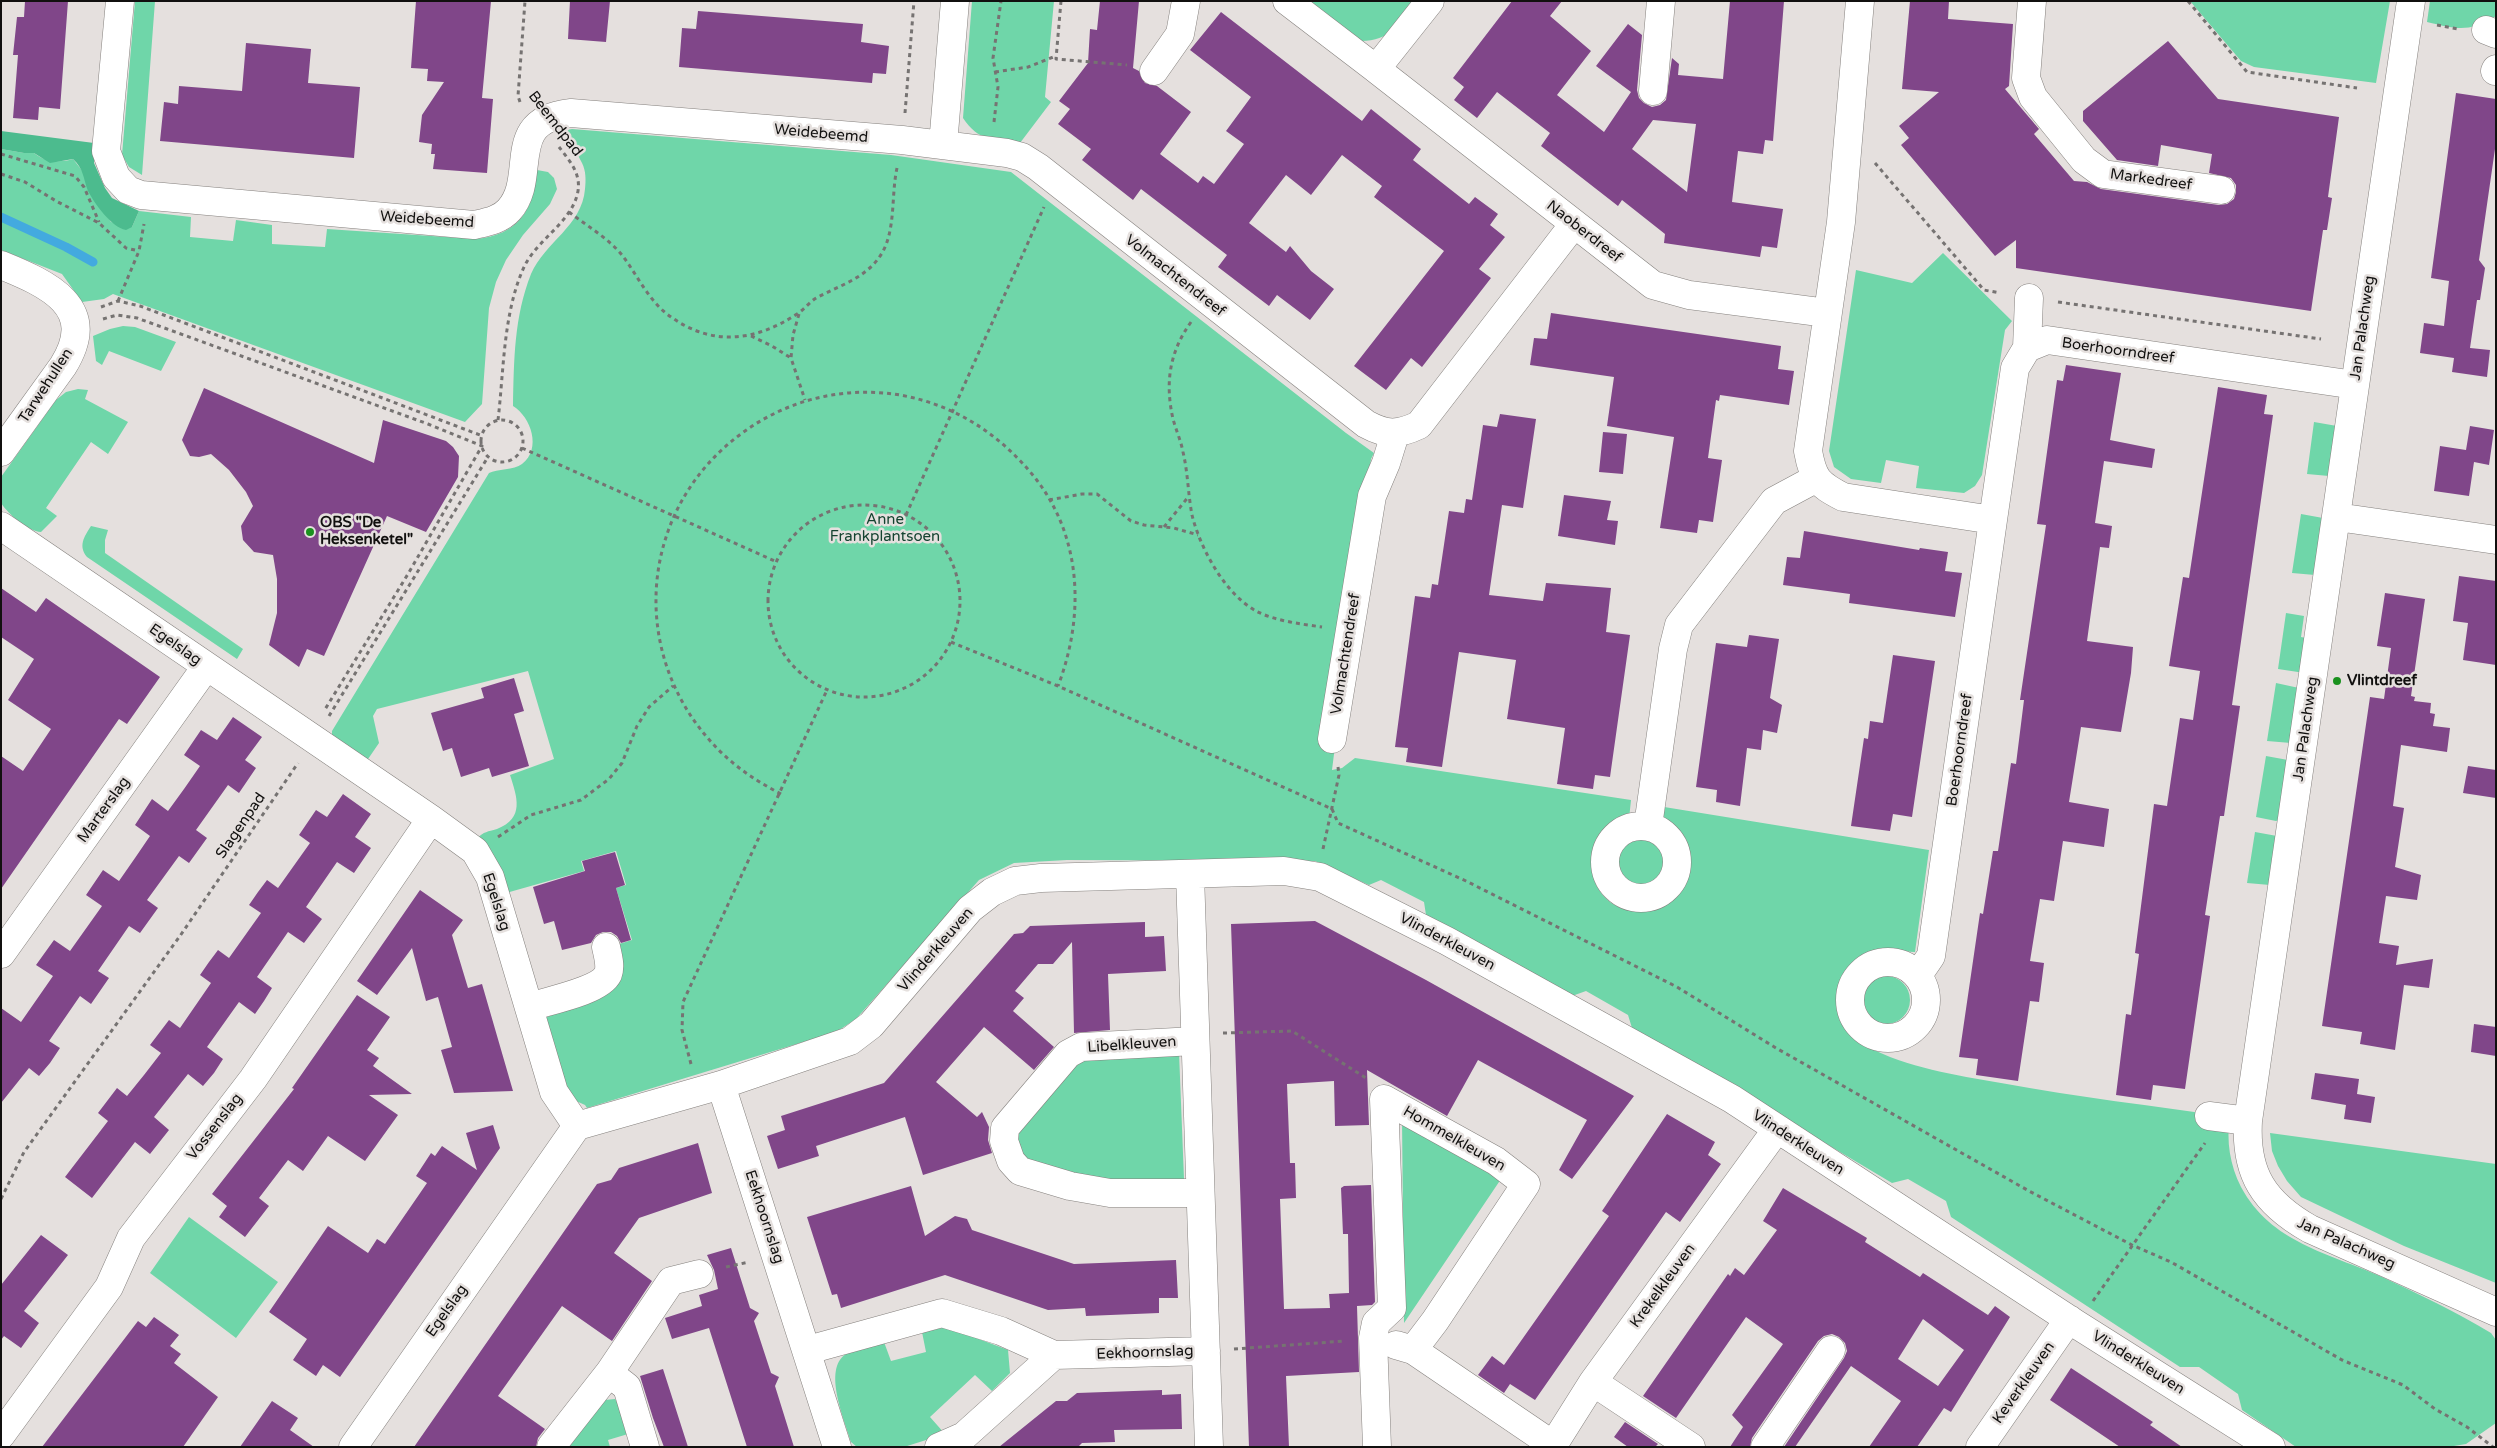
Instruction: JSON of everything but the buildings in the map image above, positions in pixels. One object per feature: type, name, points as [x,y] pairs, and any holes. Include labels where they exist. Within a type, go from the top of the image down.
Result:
[{"type":"street","name":"Weidebeemd","points":[[120,1],[106,151],[116,177],[128,190],[141,195],[474,225],[494,220],[508,211],[518,198],[523,178],[526,144],[540,125],[555,115],[571,113],[943,145]]},
{"type":"street","points":[[943,145],[955,1]]},
{"type":"street","points":[[1154,71],[1180,34],[1186,1]]},
{"type":"street","name":"Naoberdreef","points":[[1287,1],[1653,285],[1689,295],[1827,313]]},
{"type":"street","points":[[1376,69],[1430,1]]},
{"type":"street","points":[[1653,91],[1661,1]]},
{"type":"street","points":[[1860,1],[1840,222],[1808,451],[1815,479],[1827,489],[1844,497],[1993,520]]},
{"type":"street","name":"Markedreef","points":[[2032,1],[2026,78],[2032,97],[2084,160],[2103,174],[2221,190]]},
{"type":"street","name":"Jan Palachweg","points":[[2411,1],[2246,1144],[2257,1181],[2273,1203],[2288,1216],[2310,1229],[2496,1312]]},
{"type":"street","name":"Volmachtendreef","points":[[943,145],[992,150],[1022,157],[1366,424],[1379,432],[1395,434],[1386,463],[1372,496],[1332,739]]},
{"type":"street","points":[[1395,434],[1419,425],[1574,224]]},
{"type":"street","points":[[1,265],[50,287],[65,300],[74,316]]},
{"type":"street","points":[[2027,348],[2029,298]]},
{"type":"street","name":"Tarwehullen","points":[[1,452],[70,354],[76,334],[74,316]]},
{"type":"street","name":"Boerhoorndreef","points":[[1918,975],[1931,956],[2015,368],[2027,348],[2047,340],[2355,385]]},
{"type":"street","points":[[1648,826],[1673,649],[1679,625],[1774,501],[1815,479]]},
{"type":"street","points":[[2337,517],[2496,540]]},
{"type":"street","name":"Egelslag","points":[[1,526],[431,819],[475,851],[490,877],[554,1092],[576,1126],[353,1447]]},
{"type":"street","name":"Marterslag","points":[[1,954],[206,666]]},
{"type":"street","name":"Vossenslag","points":[[1,1436],[108,1287],[131,1238],[253,1079],[431,819]]},
{"type":"street","name":"Vlinderkleuven","points":[[576,1126],[711,1088],[829,1050],[850,1041],[871,1025],[970,909],[992,892],[1015,881],[1284,871],[1320,877],[1447,941],[1732,1100],[2073,1322],[2271,1447]]},
{"type":"street","name":"Libelkleuven","points":[[1190,874],[1209,1447]]},
{"type":"street","points":[[529,1007],[596,986],[608,973],[609,962],[606,947]]},
{"type":"street","name":"Libelkleuven","points":[[1195,1037],[1082,1047],[1068,1054],[1005,1128],[1004,1141],[1011,1161],[1020,1171],[1070,1186],[1110,1193],[1200,1193]]},
{"type":"street","name":"Eekhoornslag","points":[[711,1088],[776,1255],[838,1447]]},
{"type":"street","name":"Hommelkleuven","points":[[1377,1447],[1373,1338],[1376,1323],[1392,1308],[1384,1099]]},
{"type":"street","name":"Hommelkleuven","points":[[1384,1099],[1496,1161],[1526,1184],[1435,1321],[1412,1350]]},
{"type":"street","points":[[2209,1116],[2248,1121]]},
{"type":"street","name":"Krekelkleuven","points":[[1412,1350],[1552,1446],[1594,1382],[1777,1129]]},
{"type":"street","points":[[551,1447],[608,1373],[671,1281],[698,1274]]},
{"type":"street","name":"Eekhoornslag","points":[[808,1350],[942,1313],[1001,1331],[1054,1355],[1206,1351]]},
{"type":"street","name":"Keverkleuven","points":[[1980,1447],[2073,1322]]},
{"type":"street","points":[[1373,1338],[1412,1350]]},
{"type":"street","points":[[1766,1447],[1831,1350]]},
{"type":"street","points":[[939,1447],[964,1436],[1054,1355]]},
{"type":"street","points":[[608,1373],[627,1387],[646,1447]]},
{"type":"street","points":[[1594,1382],[1691,1447]]},
{"type":"path","name":"Beemdpad","points":[[498,420],[513,302],[519,282],[526,264],[535,250],[569,212],[578,190],[576,172],[555,141],[520,102],[518,96],[525,1]]},
{"type":"path","points":[[569,212],[610,243],[622,255],[654,303],[670,317],[690,328],[712,336],[726,338],[761,333],[799,313],[812,300],[863,274],[874,265],[888,240],[893,188],[902,140],[914,1]]},
{"type":"path","points":[[992,150],[998,88],[993,58],[1001,1]]},
{"type":"path","points":[[1060,1],[1056,59],[1144,66],[1154,71]]},
{"type":"path","points":[[2188,1],[2247,72],[2357,88]]},
{"type":"path","points":[[995,72],[1028,67],[1056,56]]},
{"type":"path","points":[[1849,132],[1984,290],[2321,339]]},
{"type":"path","points":[[1,154],[75,176],[84,188],[99,223]]},
{"type":"path","points":[[1,174],[25,182],[99,223],[126,248],[139,251],[118,301],[140,306],[480,434]]},
{"type":"path","points":[[906,514],[1055,182]]},
{"type":"path","points":[[1206,301],[1174,349],[1170,368],[1169,392],[1173,419],[1183,450],[1189,496],[1198,535],[1213,565],[1226,584],[1256,611],[1293,623],[1350,632]]},
{"type":"path","points":[[799,313],[793,335],[791,358],[805,400]]},
{"type":"path","points":[[74,316],[100,320],[117,315],[137,318],[428,424],[482,446]]},
{"type":"path","points":[[750,336],[772,346],[791,358]]},
{"type":"path","points":[[781,794],[758,782],[714,745],[699,728],[674,686],[664,660],[657,630],[655,601],[657,573],[674,515],[704,468],[729,442],[766,416],[805,400],[870,392],[911,397],[953,410],[991,433],[1009,448],[1040,484],[1067,542],[1075,584],[1074,631],[1071,647],[1058,686]]},
{"type":"path","points":[[498,420],[510,422],[516,426],[522,435],[522,448],[518,455],[505,462],[488,457],[482,446],[480,434],[490,424],[498,420]]},
{"type":"path","points":[[314,740],[319,718],[408,574],[482,446]]},
{"type":"path","points":[[522,448],[777,562]]},
{"type":"path","name":"Slagenpad","points":[[1,1199],[24,1152],[180,936],[314,740],[488,457]]},
{"type":"path","points":[[1049,500],[1082,494],[1097,494],[1131,521],[1198,535]]},
{"type":"path","points":[[1163,527],[1189,496]]},
{"type":"path","points":[[868,505],[888,508],[906,514],[924,526],[934,536],[950,559],[958,579],[960,600],[958,622],[951,642],[938,663],[919,680],[897,692],[873,698],[848,697],[827,690],[802,675],[785,656],[773,632],[768,606],[771,579],[777,562],[796,534],[817,518],[842,508],[868,505]]},
{"type":"path","points":[[951,642],[1058,686],[1332,809],[1338,823],[1466,882],[1677,987],[1837,1083],[2029,1191],[2132,1245],[2171,1262],[2342,1360],[2403,1385],[2435,1409],[2467,1426],[2493,1447]]},
{"type":"path","points":[[475,851],[532,815],[581,800],[609,779],[622,763],[637,726],[649,707],[674,686]]},
{"type":"path","points":[[711,1088],[685,1044],[681,1015],[684,1002],[781,794],[827,690]]},
{"type":"path","points":[[1320,877],[1321,859],[1339,775],[1332,739]]},
{"type":"path","points":[[1195,1037],[1292,1031],[1374,1083],[1384,1099]]},
{"type":"path","points":[[2073,1322],[2132,1245],[2205,1143]]},
{"type":"path","points":[[698,1274],[776,1255]]},
{"type":"path","points":[[1206,1351],[1373,1338]]},
{"type":"green space","points":[[135,1],[155,1],[142,175],[129,167],[122,155]]},
{"type":"green space","points":[[972,1],[1054,1],[1045,97],[1051,102],[1020,143],[987,138],[969,126],[963,118]]},
{"type":"green space","points":[[1308,1],[1412,1],[1414,4],[1387,35],[1361,41]]},
{"type":"green space","points":[[2190,1],[2390,1],[2376,83],[2254,67],[2241,61]]},
{"type":"green space","points":[[2430,1],[2496,1],[2496,16],[2478,25],[2462,28],[2427,22]]},
{"type":"green space","name":"Anne Frankplantsoen","points":[[572,129],[891,155],[1011,172],[1374,453],[1371,459],[1332,770],[1342,768],[1355,758],[1631,800],[1629,819],[1610,828],[1598,841],[1593,857],[1593,873],[1599,889],[1609,901],[1625,909],[1644,909],[1659,904],[1671,895],[1681,879],[1683,865],[1681,849],[1671,832],[1663,827],[1658,806],[1929,850],[1915,952],[1884,951],[1872,954],[1853,965],[1844,975],[1839,988],[1840,1014],[1845,1026],[1854,1037],[1882,1054],[1949,1074],[2058,1093],[2230,1117],[2229,1144],[2234,1170],[2241,1187],[2253,1206],[2268,1221],[2285,1234],[2303,1244],[2410,1290],[2491,1333],[2496,1340],[2496,1423],[2466,1444],[2448,1447],[2296,1447],[2242,1410],[2238,1394],[2199,1367],[2180,1367],[1951,1217],[1946,1201],[1908,1179],[1892,1183],[1632,1028],[1628,1015],[1586,991],[1572,996],[1426,915],[1424,902],[1381,880],[1369,885],[1315,861],[1067,860],[1014,863],[979,880],[856,1019],[836,1032],[587,1108],[585,1105],[574,1100],[567,1092],[544,1018],[605,995],[609,947],[632,940],[616,888],[626,885],[616,851],[581,861],[584,871],[506,893],[476,839],[512,819],[517,806],[510,775],[554,759],[528,671],[377,709],[373,716],[379,743],[366,762],[332,741],[332,731],[489,473],[519,466],[528,458],[532,450],[533,442],[529,425],[513,406],[516,339],[521,306],[531,274],[545,252],[570,224],[582,202],[585,186],[584,169],[578,155],[561,131]]},
{"type":"green space","points":[[1,131],[94,143],[94,163],[105,188],[112,198],[139,211],[132,227],[126,230],[109,220],[88,191],[81,170],[73,159],[50,163],[34,153],[1,149]]},
{"type":"green space","points":[[1,149],[34,153],[53,161],[73,159],[84,173],[89,191],[111,222],[132,227],[139,211],[191,217],[190,237],[233,241],[236,220],[272,225],[272,244],[325,247],[327,229],[476,239],[491,237],[513,226],[521,218],[532,197],[537,170],[548,172],[554,178],[557,189],[550,204],[523,235],[506,260],[496,282],[489,308],[482,404],[465,422],[113,294],[104,299],[82,302],[62,274],[1,250]]},
{"type":"green space","points":[[1943,253],[2012,321],[2005,330],[1982,475],[1975,486],[1964,493],[1916,488],[1919,466],[1886,460],[1881,483],[1851,479],[1834,467],[1829,451],[1856,270],[1912,283]]},
{"type":"green space","points":[[123,326],[135,327],[176,342],[161,371],[109,351],[102,365],[96,361],[93,336]]},
{"type":"green space","points":[[78,389],[88,390],[85,399],[128,422],[108,454],[91,442],[46,508],[57,516],[41,532],[36,531],[19,522],[1,503],[1,477],[56,400],[66,392]]},
{"type":"green space","points":[[2314,422],[2337,426],[2329,476],[2307,474]]},
{"type":"green space","points":[[2301,514],[2323,518],[2315,575],[2292,573]]},
{"type":"green space","points":[[91,526],[108,530],[105,540],[105,553],[243,649],[237,659],[87,557],[82,545]]},
{"type":"green space","points":[[2286,613],[2304,616],[2301,637],[2306,638],[2301,672],[2278,669]]},
{"type":"green space","points":[[2276,683],[2299,688],[2291,743],[2267,741]]},
{"type":"green space","points":[[2266,756],[2288,760],[2279,820],[2276,821],[2256,817]]},
{"type":"green space","points":[[2255,832],[2277,836],[2270,885],[2247,883]]},
{"type":"green space","points":[[1638,834],[1648,836],[1657,842],[1663,851],[1665,861],[1663,871],[1657,880],[1648,886],[1638,888],[1628,886],[1619,880],[1613,871],[1611,861],[1613,851],[1619,842],[1628,836]]},
{"type":"green space","points":[[1881,976],[1891,976],[1903,983],[1910,995],[1910,1005],[1903,1017],[1891,1024],[1881,1024],[1873,1020],[1866,1013],[1862,1005],[1862,995],[1866,987],[1873,980]]},
{"type":"green space","points":[[1179,1052],[1184,1179],[1100,1182],[1022,1159],[1016,1149],[1017,1129],[1069,1068],[1086,1058]]},
{"type":"green space","points":[[1402,1118],[1501,1179],[1404,1323]]},
{"type":"green space","points":[[2270,1133],[2496,1164],[2496,1283],[2404,1246],[2301,1197],[2287,1181],[2278,1166],[2272,1151]]},
{"type":"green space","points":[[189,1217],[278,1282],[236,1338],[150,1273]]},
{"type":"green space","points":[[947,1327],[1008,1350],[1010,1373],[992,1391],[975,1375],[930,1417],[945,1434],[904,1447],[857,1447],[851,1442],[837,1396],[835,1383],[839,1361],[850,1352],[884,1342],[891,1361],[926,1352],[922,1332]]},
{"type":"green space","points":[[615,1399],[619,1405],[628,1434],[608,1440],[610,1447],[569,1447],[605,1400]]},
{"type":"waterway","points":[[1,217],[66,247],[93,262]]},
{"type":"place","name":"OBS \"De Heksenketel\"","points":[[310,532]]},
{"type":"place","name":"Vlintdreef","points":[[2337,681]]}]
